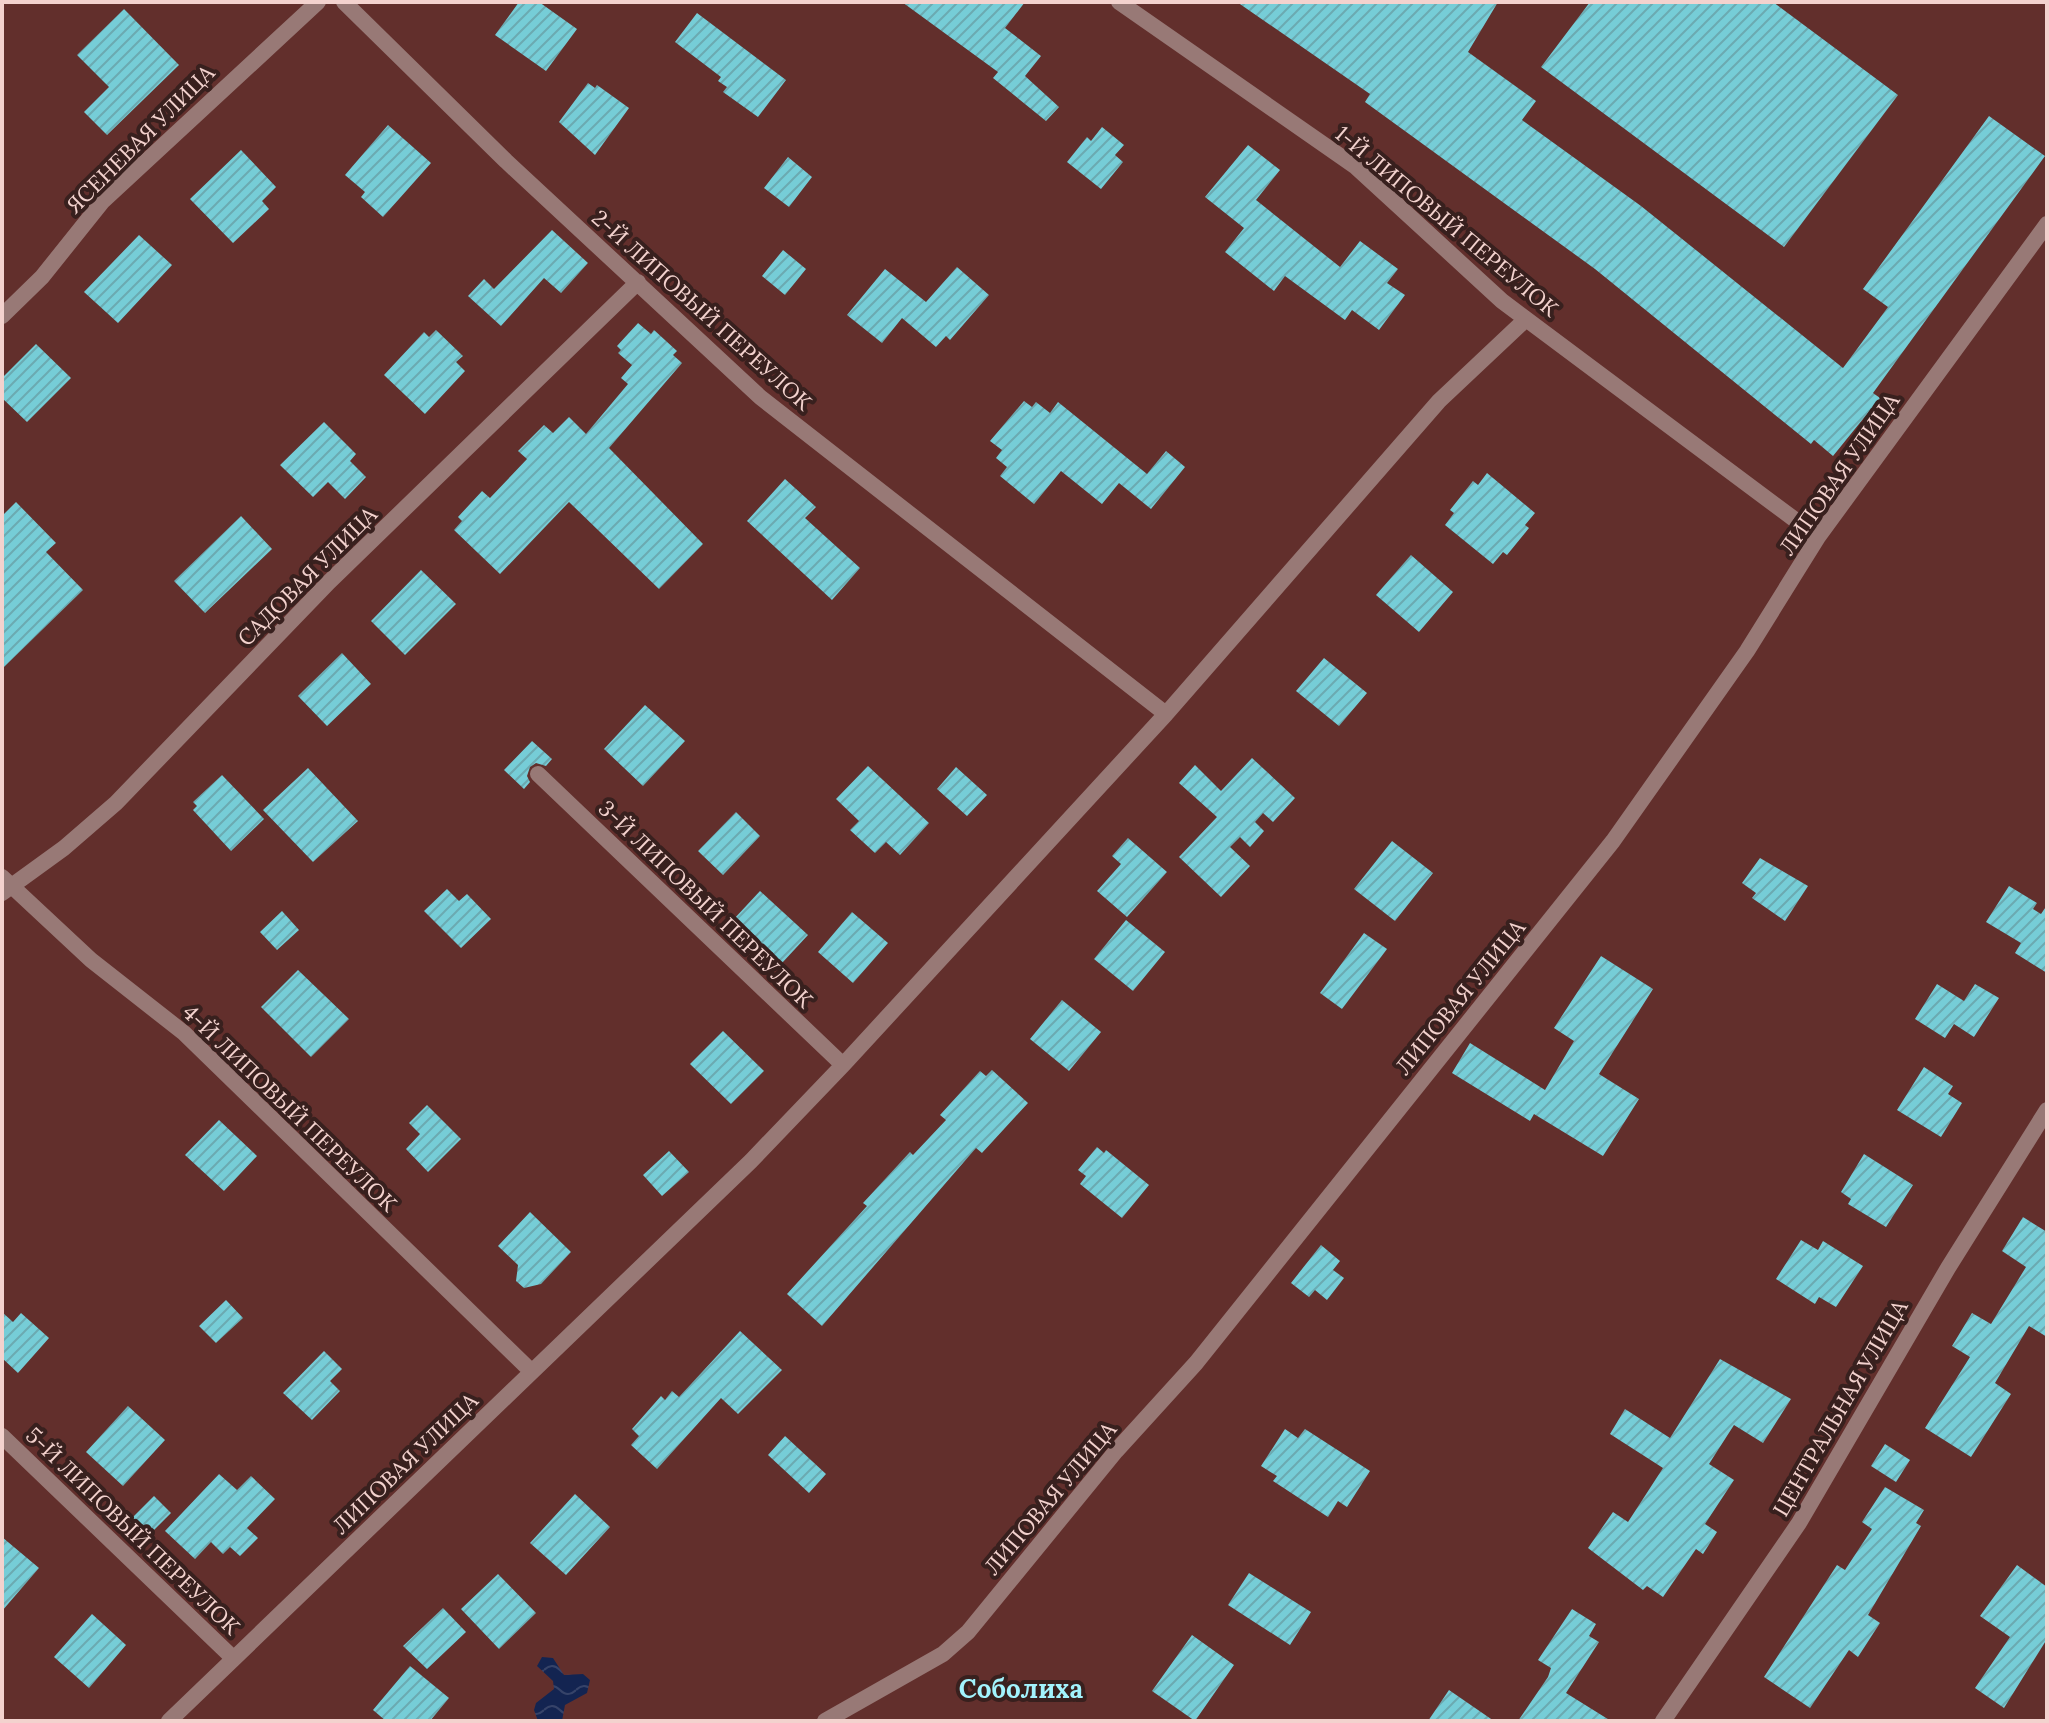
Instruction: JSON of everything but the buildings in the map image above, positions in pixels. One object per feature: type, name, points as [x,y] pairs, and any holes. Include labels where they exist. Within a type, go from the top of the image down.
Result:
[{"type":"street","name":"ЯСЕНЕВАЯ УЛИЦА","points":[[2,316],[42,277],[102,202],[202,105],[318,2]]},
{"type":"street","name":"2-Й ЛИПОВЫЙ ПЕРЕУЛОК","points":[[344,2],[506,161],[760,397],[1166,714]]},
{"type":"street","name":"1-Й ЛИПОВЫЙ ПЕРЕУЛОК","points":[[1119,2],[1356,167],[1526,319],[1818,537]]},
{"type":"street","name":"ЛИПОВАЯ УЛИЦА","points":[[825,1721],[943,1654],[968,1632],[1116,1451],[1196,1363],[1613,841],[1747,651],[1818,537],[2047,224]]},
{"type":"street","name":"САДОВАЯ УЛИЦА","points":[[5,885],[64,848],[116,803],[329,582],[638,282]]},
{"type":"street","name":"ЛИПОВАЯ УЛИЦА","points":[[169,1721],[751,1161],[1166,714],[1439,401],[1526,319]]},
{"type":"street","name":"3-Й ЛИПОВЫЙ ПЕРЕУЛОК","points":[[538,774],[843,1065]]},
{"type":"street","name":"4-Й ЛИПОВЫЙ ПЕРЕУЛОК","points":[[5,885],[91,960],[184,1033],[531,1371]]},
{"type":"street","name":"ЦЕНТРАЛЬНАЯ УЛИЦА","points":[[1663,1721],[1799,1523],[1948,1268],[2047,1110]]},
{"type":"street","name":"5-Й ЛИПОВЫЙ ПЕРЕУЛОК","points":[[2,1436],[233,1658]]},
{"type":"water","points":[[542,1657],[553,1658],[564,1675],[583,1674],[590,1680],[587,1693],[565,1705],[562,1721],[538,1721],[534,1710],[536,1703],[554,1689],[553,1681],[537,1666]]},
{"type":"district","name":"Соболиха","points":[[1021,1688]]}]
